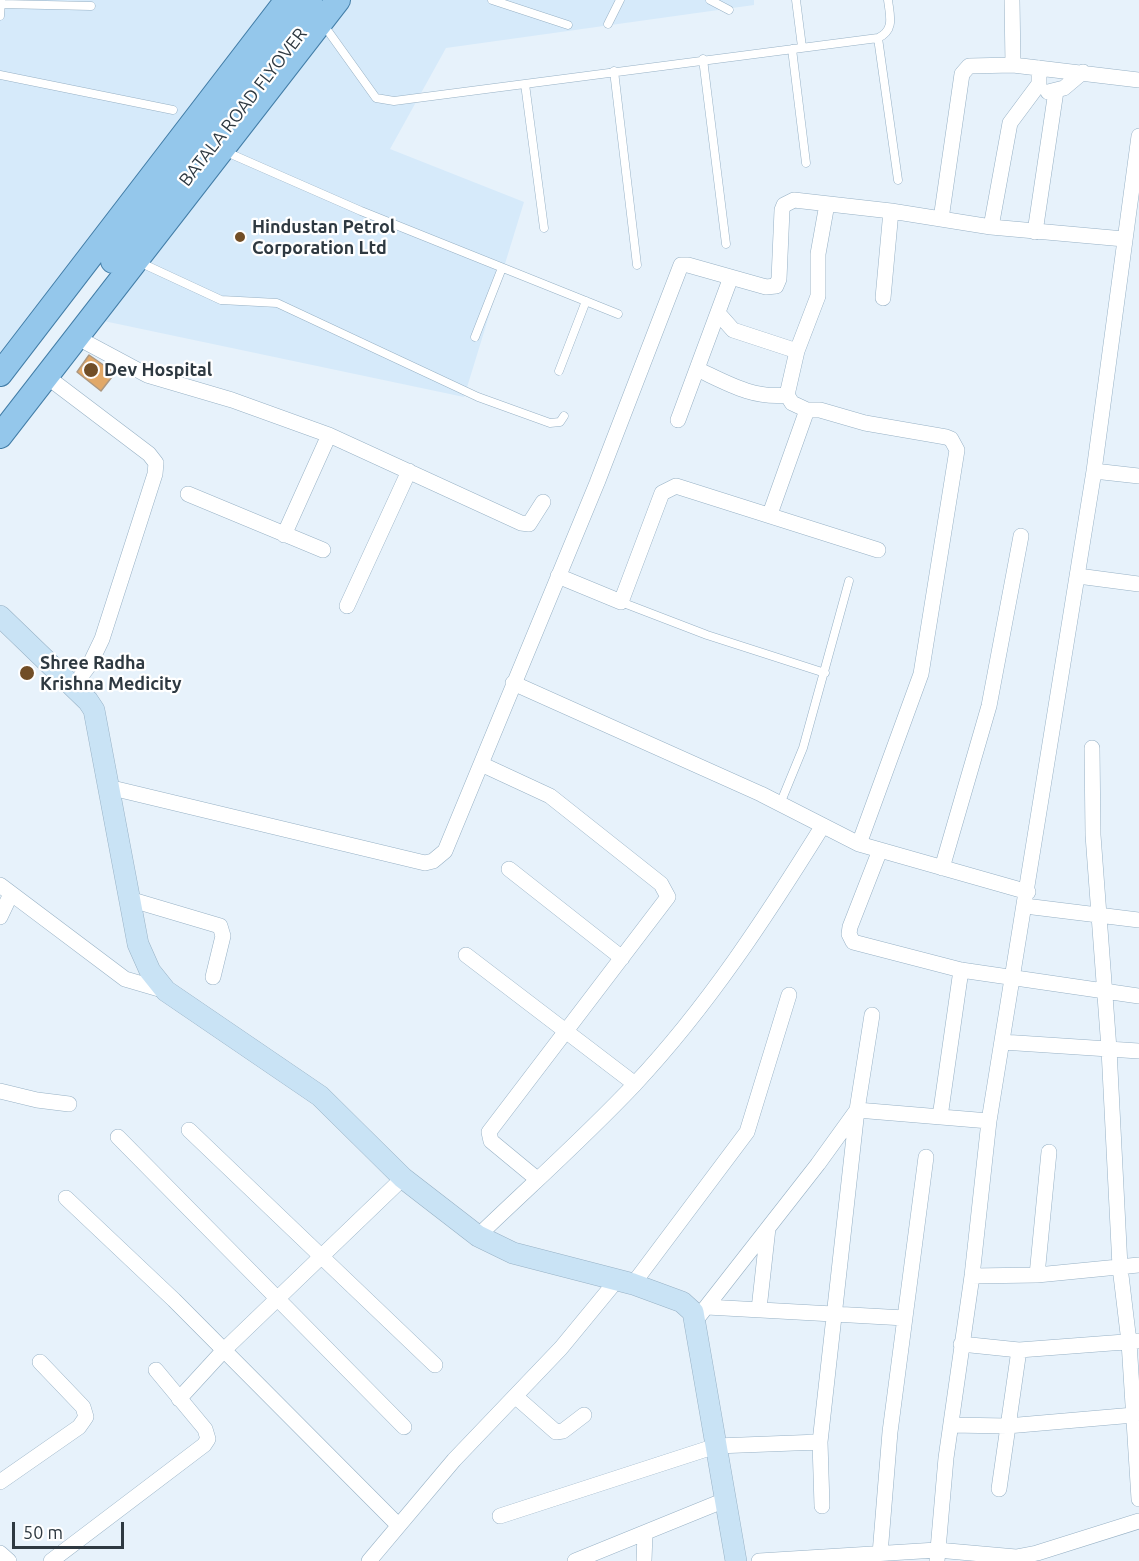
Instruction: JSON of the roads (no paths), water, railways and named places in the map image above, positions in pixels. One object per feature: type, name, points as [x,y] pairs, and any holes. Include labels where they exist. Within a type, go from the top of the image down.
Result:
[{"type":"main road","points":[[0,374],[287,0]]},
{"type":"main road","name":"BATALA ROAD FLYOVER","points":[[0,409],[154,209],[167,183],[310,0]]},
{"type":"main road","points":[[0,436],[135,260],[223,151],[325,12],[338,0]]},
{"type":"main road","name":"BATALA ROAD FLYOVER","points":[[154,209],[178,190],[325,12]]},
{"type":"street","points":[[1012,0],[1013,65]]},
{"type":"street","points":[[941,219],[962,74],[969,66],[1013,65],[1139,80]]},
{"type":"street","points":[[991,227],[1010,123],[1039,84],[1039,68]]},
{"type":"street","points":[[1034,92],[1056,91],[1072,83],[1083,72]]},
{"type":"street","points":[[1035,232],[1056,91]]},
{"type":"street","points":[[937,1556],[989,1121],[1027,899],[1094,471],[1139,135]]},
{"type":"street","points":[[108,787],[425,863],[433,861],[445,851],[481,764],[597,483],[678,268],[684,264],[766,287],[776,286],[779,279],[784,205],[794,200],[891,211],[991,227],[1124,239]]},
{"type":"street","points":[[827,204],[818,254],[818,297],[797,351],[787,395],[792,403],[807,410],[820,410],[865,423],[946,437],[951,439],[957,450],[921,674],[859,844]]},
{"type":"street","points":[[883,298],[891,211]]},
{"type":"street","points":[[678,420],[731,277]]},
{"type":"street","points":[[718,313],[733,330],[797,351]]},
{"type":"street","points":[[76,338],[147,375],[232,400],[329,435],[525,524],[533,521],[543,502]]},
{"type":"street","points":[[697,369],[748,392],[769,396],[787,395]]},
{"type":"street","points":[[46,376],[148,454],[156,463],[155,474],[102,639],[90,664],[74,687]]},
{"type":"street","points":[[770,514],[807,410]]},
{"type":"street","points":[[284,534],[329,435]]},
{"type":"street","points":[[347,606],[409,471]]},
{"type":"street","points":[[1094,471],[1139,476]]},
{"type":"street","points":[[558,576],[621,602],[666,489],[676,486],[878,550]]},
{"type":"street","points":[[188,494],[323,550]]},
{"type":"street","points":[[942,867],[989,706],[1021,536]]},
{"type":"street","points":[[1078,576],[1139,584]]},
{"type":"street","points":[[0,616],[88,701],[97,720],[129,899],[143,958],[166,991]]},
{"type":"street","points":[[513,683],[780,804],[859,844],[942,867],[1027,899],[1100,915],[1139,920]]},
{"type":"street","points":[[1092,748],[1093,835],[1109,1048],[1120,1267],[1134,1341],[1134,1415],[1139,1500]]},
{"type":"street","points":[[481,764],[550,796],[664,888],[668,897],[667,902],[565,1030],[493,1126],[488,1137],[537,1179]]},
{"type":"street","points":[[478,1236],[635,1084],[727,973],[770,911],[822,827]]},
{"type":"street","points":[[880,850],[850,927],[850,938],[858,945],[961,970],[1139,996]]},
{"type":"street","points":[[509,869],[622,958]]},
{"type":"street","points":[[0,917],[6,890],[125,979],[166,991],[320,1096],[403,1178],[478,1236],[513,1253],[625,1282],[682,1302],[693,1312],[759,1309],[905,1318]]},
{"type":"street","points":[[129,899],[220,926],[223,936],[213,977]]},
{"type":"street","points":[[466,955],[635,1084]]},
{"type":"street","points":[[940,1117],[961,970]]},
{"type":"street","points":[[369,1561],[454,1460],[625,1282],[747,1132],[789,995]]},
{"type":"street","points":[[822,1506],[820,1442],[857,1110],[872,1015]]},
{"type":"street","points":[[1002,1042],[1139,1051]]},
{"type":"street","points":[[0,1091],[37,1100],[69,1104]]},
{"type":"street","points":[[857,1110],[989,1121]]},
{"type":"street","points":[[736,1561],[716,1446],[702,1313],[857,1110]]},
{"type":"street","points":[[189,1130],[435,1365]]},
{"type":"street","points":[[118,1137],[404,1428]]},
{"type":"street","points":[[1037,1275],[1049,1152]]},
{"type":"street","points":[[872,1556],[926,1158]]},
{"type":"street","points":[[179,1399],[224,1350],[403,1178]]},
{"type":"street","points":[[66,1198],[224,1350],[398,1525]]},
{"type":"street","points":[[759,1309],[768,1228]]},
{"type":"street","points":[[972,1276],[1037,1275],[1139,1265]]},
{"type":"street","points":[[962,1344],[1019,1350],[1134,1341]]},
{"type":"street","points":[[999,1489],[1019,1350]]},
{"type":"street","points":[[0,1482],[80,1427],[86,1417],[83,1407],[40,1362]]},
{"type":"street","points":[[51,1561],[204,1445],[208,1439],[207,1433],[156,1370]]},
{"type":"street","points":[[515,1396],[556,1432],[563,1431],[584,1414]]},
{"type":"street","points":[[951,1425],[1007,1426],[1134,1415]]},
{"type":"street","points":[[500,1516],[716,1446],[820,1442]]},
{"type":"street","points":[[575,1561],[725,1500]]},
{"type":"street","points":[[759,1561],[872,1556],[1016,1557],[1037,1553],[1139,1521]]},
{"type":"street","points":[[644,1561],[645,1533]]},
{"type":"street","points":[[0,1553],[9,1561]]},
{"type":"lane","points":[[492,0],[568,25]]},
{"type":"lane","points":[[608,24],[620,0]]},
{"type":"lane","points":[[710,0],[729,10]]},
{"type":"lane","points":[[796,0],[802,47]]},
{"type":"lane","points":[[325,12],[368,90],[382,100],[438,96],[703,59],[878,38],[887,34],[890,28],[888,0]]},
{"type":"lane","points":[[0,16],[1,2],[91,6]]},
{"type":"lane","points":[[878,38],[898,180]]},
{"type":"lane","points":[[792,49],[806,163]]},
{"type":"lane","points":[[703,59],[726,244]]},
{"type":"lane","points":[[614,71],[637,264]]},
{"type":"lane","points":[[0,75],[173,110]]},
{"type":"lane","points":[[525,84],[544,228]]},
{"type":"lane","points":[[223,151],[618,314]]},
{"type":"lane","points":[[135,260],[221,300],[277,303],[478,397],[539,420],[555,423],[564,417]]},
{"type":"lane","points":[[475,337],[502,268]]},
{"type":"lane","points":[[559,371],[586,301]]},
{"type":"lane","points":[[780,804],[803,748],[849,581]]},
{"type":"lane","points":[[621,602],[706,635],[825,673]]},
{"type":"place","name":"Hindustan Petrol Corporation Ltd","points":[[240,237]]},
{"type":"place","name":"Dev Hospital","points":[[91,370]]},
{"type":"place","name":"Shree Radha Krishna Medicity","points":[[27,673]]}]
